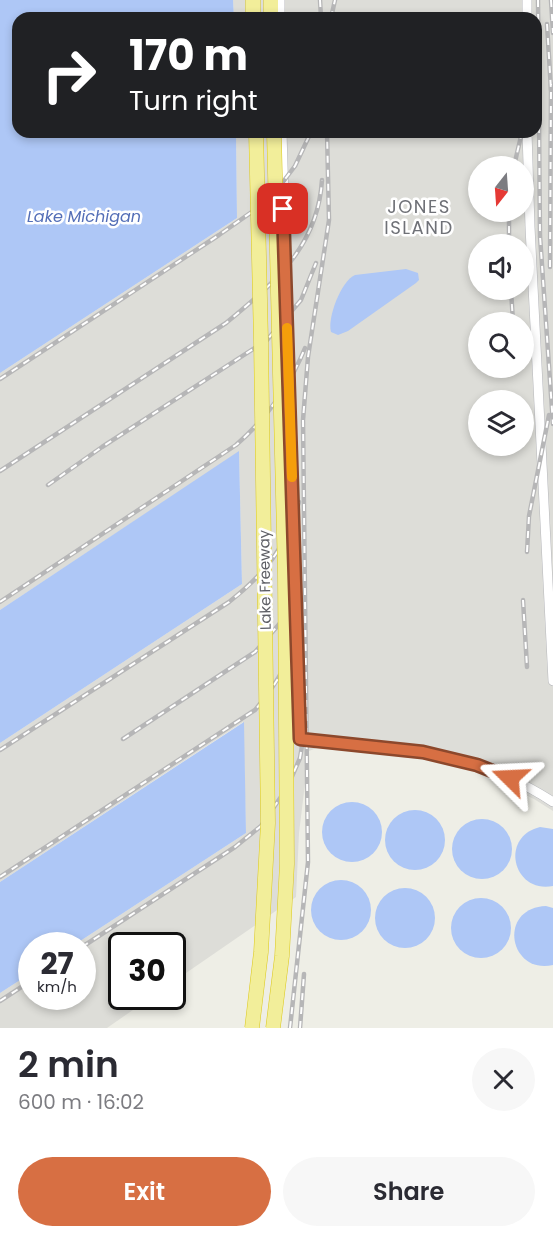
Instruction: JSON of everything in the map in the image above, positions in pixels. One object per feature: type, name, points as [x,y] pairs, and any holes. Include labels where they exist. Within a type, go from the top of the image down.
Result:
[{"type":"highway","name":"Lake Freeway","points":[[252,1028],[261,952],[268,823],[256,138]]},
{"type":"highway","name":"Lake Freeway","points":[[273,1028],[282,956],[287,864],[285,574],[274,138]]},
{"type":"street","points":[[282,138],[300,739],[423,752],[477,765],[526,784],[553,802]]},
{"type":"street","points":[[527,138],[553,681]]},
{"type":"shaded area","points":[[233,0],[553,0],[553,811],[534,799],[471,769],[445,762],[319,747],[309,751],[299,833],[296,897],[186,973],[186,932],[108,932],[108,1010],[133,1010],[107,1028],[0,1028],[0,993],[18,981],[18,1010],[96,1010],[96,932],[94,932],[246,833],[243,722],[0,882],[0,743],[242,584],[239,452],[0,610],[0,373],[237,218],[236,138],[542,138],[542,12],[234,12]]},
{"type":"water","name":"Lake Michigan","points":[[0,0],[233,0],[234,12],[12,12],[12,138],[236,138],[237,218],[0,373]]},
{"type":"water","points":[[406,269],[418,273],[419,280],[416,283],[348,331],[338,335],[331,332],[331,318],[336,300],[350,279],[355,275]]},
{"type":"water","points":[[239,451],[242,584],[0,743],[0,610]]},
{"type":"water","points":[[244,722],[246,833],[94,932],[18,932],[18,981],[0,993],[0,882]]},
{"type":"water","points":[[352,802],[369,807],[377,815],[382,832],[377,849],[369,857],[352,862],[335,857],[327,849],[322,832],[327,815],[335,807]]},
{"type":"water","points":[[415,810],[432,815],[440,823],[445,840],[440,857],[432,865],[415,870],[398,865],[390,857],[385,840],[390,823],[398,815]]},
{"type":"water","points":[[482,819],[499,824],[507,832],[512,849],[507,866],[499,874],[482,879],[465,874],[457,866],[452,849],[457,832],[465,824]]},
{"type":"water","points":[[540,827],[553,829],[553,886],[539,886],[528,882],[520,873],[516,863],[519,842],[527,833]]},
{"type":"water","points":[[341,880],[358,885],[366,893],[371,910],[366,927],[358,935],[341,940],[324,935],[316,927],[311,910],[316,893],[324,885]]},
{"type":"water","points":[[405,888],[422,893],[430,901],[435,918],[430,935],[422,943],[405,948],[388,943],[380,935],[375,918],[380,901],[388,893]]},
{"type":"water","points":[[481,898],[498,903],[506,911],[511,928],[506,945],[498,953],[481,958],[464,953],[456,945],[451,928],[456,911],[464,903]]},
{"type":"water","points":[[546,906],[553,908],[553,965],[538,965],[526,960],[519,951],[515,940],[515,928],[520,917],[530,910]]},
{"type":"railway","points":[[320,0],[321,12]]},
{"type":"railway","points":[[332,12],[335,0]]},
{"type":"railway","points":[[538,0],[538,12]]},
{"type":"railway","points":[[551,0],[553,33]]},
{"type":"railway","points":[[547,24],[551,90]]},
{"type":"railway","points":[[550,267],[551,84]]},
{"type":"railway","points":[[0,379],[270,199],[295,166],[308,138]]},
{"type":"railway","points":[[290,1028],[308,862],[303,420],[308,357],[329,220],[327,138]]},
{"type":"railway","points":[[516,156],[521,138]]},
{"type":"railway","points":[[539,138],[540,236],[553,424]]},
{"type":"railway","points":[[0,471],[226,323],[261,293],[290,262],[303,244],[319,204],[322,180]]},
{"type":"railway","points":[[509,222],[509,234]]},
{"type":"railway","points":[[48,485],[102,447],[267,340],[301,300],[316,263]]},
{"type":"railway","points":[[512,300],[512,312]]},
{"type":"railway","points":[[0,602],[236,445],[276,401],[305,348]]},
{"type":"railway","points":[[527,552],[529,516],[549,415]]},
{"type":"railway","points":[[0,750],[229,602],[254,580],[273,558],[288,533],[299,502]]},
{"type":"railway","points":[[123,739],[255,652],[281,622],[292,599],[300,573]]},
{"type":"railway","points":[[523,600],[527,667]]},
{"type":"railway","points":[[0,877],[255,710],[283,670],[294,648],[301,624]]},
{"type":"railway","points":[[96,938],[235,847],[261,826],[287,788],[300,758],[302,746]]},
{"type":"railway","points":[[300,1028],[304,974]]},
{"type":"railway","points":[[0,1001],[18,989]]},
{"type":"slow traffic","points":[[287,328],[292,477]]},
{"type":"district","name":"JONES ISLAND","points":[[419,217]]},
{"type":"route","points":[[283,209],[300,739],[423,752],[477,765],[510,778]]}]
